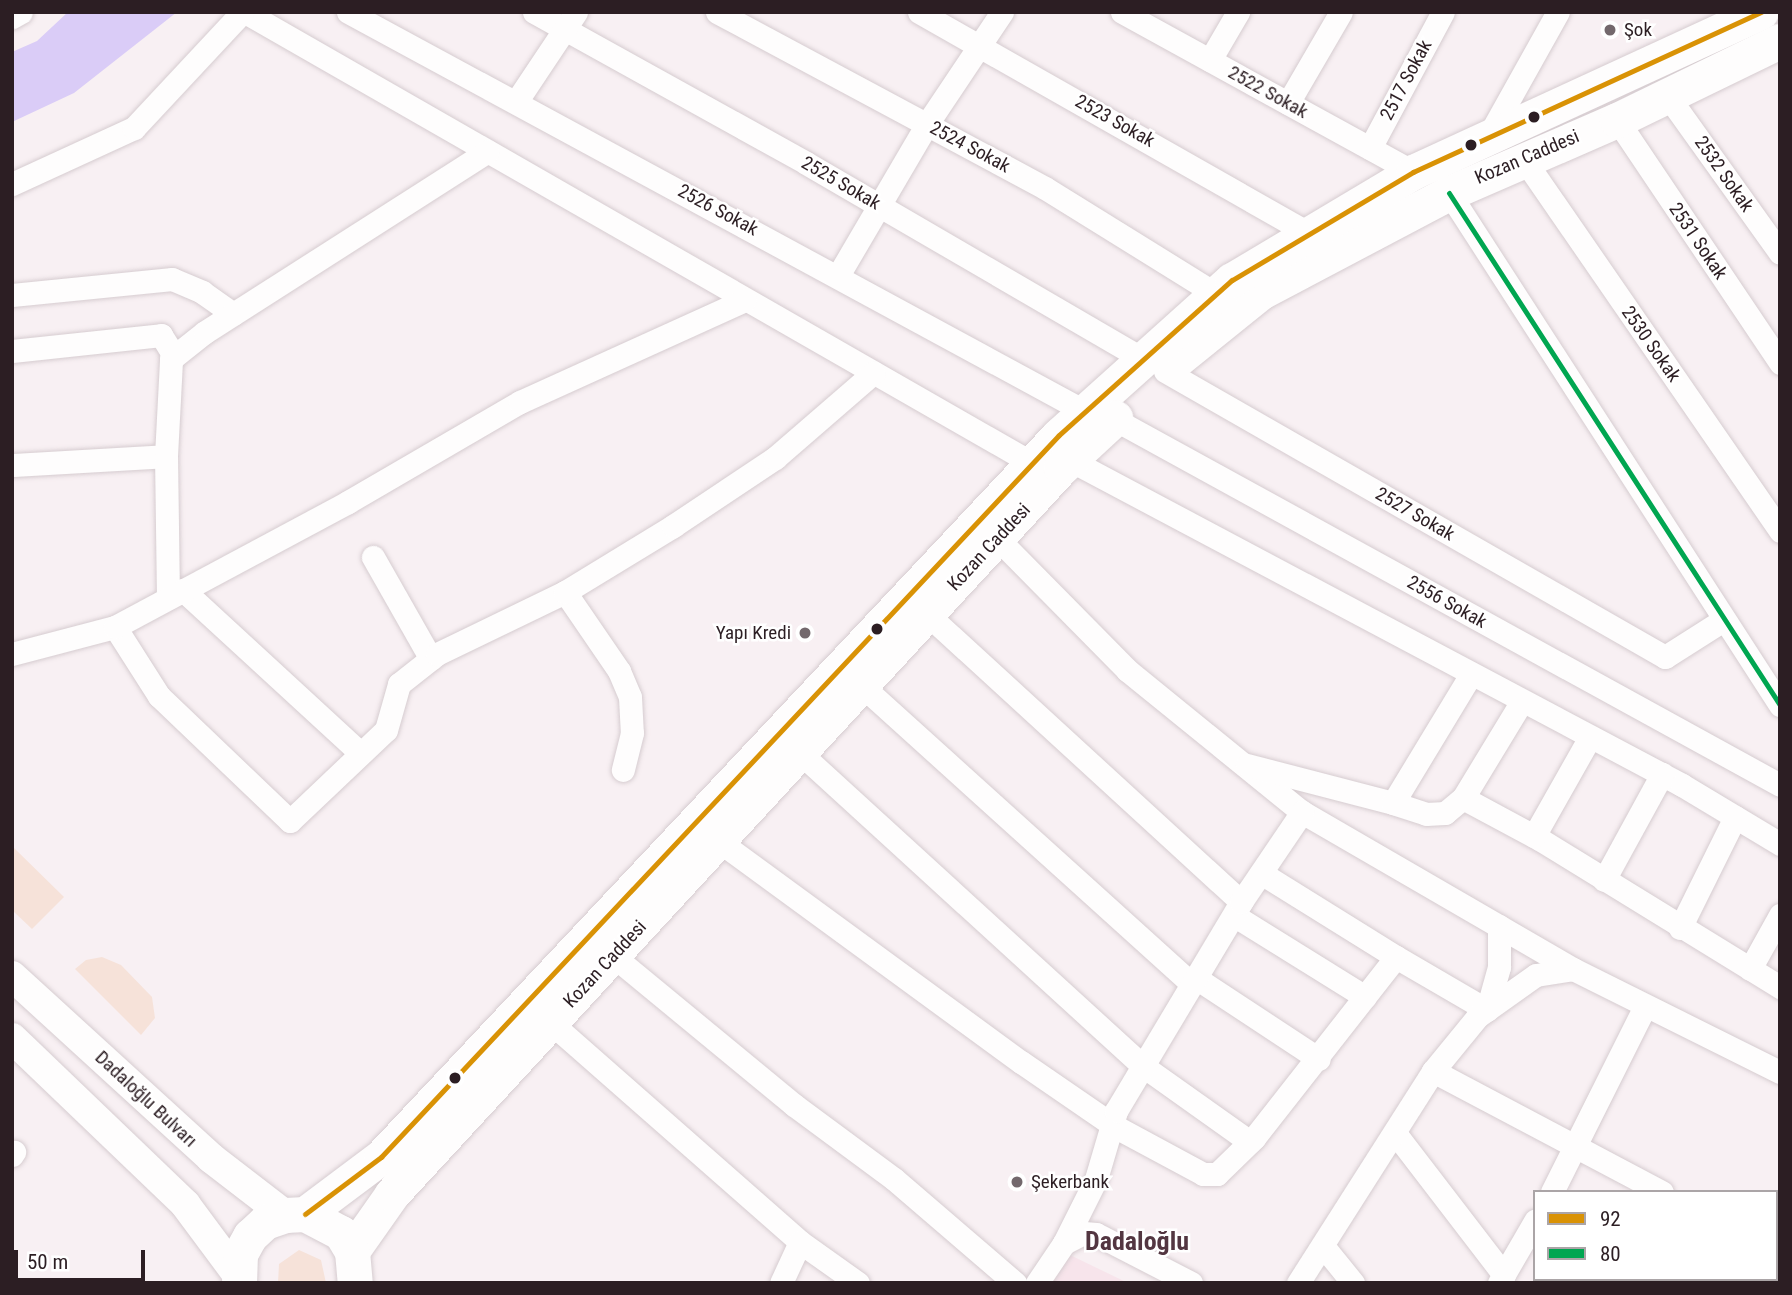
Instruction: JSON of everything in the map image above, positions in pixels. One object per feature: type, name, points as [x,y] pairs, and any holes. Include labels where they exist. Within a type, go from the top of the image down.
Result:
[{"type":"highway","name":"Kozan Caddesi","points":[[238,1278],[240,1254],[250,1236],[265,1222],[295,1214],[382,1157],[1032,463],[1100,415],[1155,365],[1232,279],[1413,172],[1753,14]]},
{"type":"highway","name":"Kozan Caddesi","points":[[1155,365],[1261,292],[1449,193],[1667,95],[1776,52]]},
{"type":"highway","name":"Kozan Caddesi","points":[[359,1272],[392,1194],[1070,460],[1100,415]]},
{"type":"highway","points":[[295,1214],[341,1233],[359,1272]]},
{"type":"main road","name":"Dadaloğlu Bulvarı","points":[[12,976],[211,1158],[295,1214]]},
{"type":"main road","points":[[12,1038],[185,1203],[238,1278]]},
{"type":"street","points":[[12,17],[21,12]]},
{"type":"street","points":[[12,184],[134,128],[244,12],[1032,463]]},
{"type":"street","name":"2526 Sokak","points":[[348,12],[1100,415]]},
{"type":"street","name":"2525 Sokak","points":[[534,12],[571,21],[882,207],[1155,365]]},
{"type":"street","name":"2524 Sokak","points":[[717,12],[1045,188],[1216,294]]},
{"type":"street","name":"2523 Sokak","points":[[919,12],[1309,234]]},
{"type":"street","points":[[839,274],[882,207],[927,124],[1002,12]]},
{"type":"street","name":"2522 Sokak","points":[[1122,12],[1413,172]]},
{"type":"street","points":[[1210,60],[1238,12]]},
{"type":"street","points":[[1287,103],[1341,12]]},
{"type":"street","name":"2517 Sokak","points":[[1370,148],[1443,12]]},
{"type":"street","points":[[1488,137],[1558,14]]},
{"type":"street","points":[[516,102],[571,21]]},
{"type":"street","name":"2532 Sokak","points":[[1667,95],[1780,253]]},
{"type":"street","name":"2531 Sokak","points":[[1616,120],[1780,363]]},
{"type":"street","points":[[174,356],[233,314],[487,152]]},
{"type":"street","name":"2530 Sokak","points":[[1523,158],[1780,531]]},
{"type":"street","points":[[1449,193],[1780,705]]},
{"type":"street","points":[[12,295],[172,279],[202,292],[233,314]]},
{"type":"street","points":[[12,654],[115,627],[348,502],[520,402],[745,300]]},
{"type":"street","points":[[12,351],[161,335],[174,356],[166,456],[176,594],[360,753]]},
{"type":"street","name":"2527 Sokak","points":[[1155,365],[1665,657],[1723,620]]},
{"type":"street","points":[[115,627],[159,696],[290,821],[386,730],[399,684],[431,659],[565,592],[775,458],[873,373]]},
{"type":"street","name":"2556 Sokak","points":[[1100,415],[1780,785]]},
{"type":"street","points":[[12,466],[166,456]]},
{"type":"street","points":[[1070,460],[1661,774],[1780,844]]},
{"type":"street","points":[[997,538],[1127,670],[1302,812],[1573,969],[1780,1072]]},
{"type":"street","points":[[373,557],[431,659]]},
{"type":"street","points":[[565,592],[619,671],[630,697],[632,733],[623,770]]},
{"type":"street","points":[[926,614],[1238,909],[1365,997]]},
{"type":"street","points":[[1393,803],[1471,674]]},
{"type":"street","points":[[861,685],[1194,981],[1319,1059]]},
{"type":"street","points":[[1240,763],[1426,814],[1445,813],[1462,798],[1522,701]]},
{"type":"street","points":[[1534,836],[1591,737]]},
{"type":"street","points":[[799,752],[1143,1066],[1250,1142]]},
{"type":"street","points":[[1604,880],[1661,774]]},
{"type":"street","points":[[1462,798],[1534,836],[1780,987]]},
{"type":"street","points":[[1037,1283],[1064,1243],[1096,1179],[1114,1126],[1116,1111],[1238,909],[1302,812]]},
{"type":"street","points":[[1681,928],[1735,817]]},
{"type":"street","points":[[720,842],[879,962],[1114,1126],[1202,1174],[1217,1174],[1250,1142],[1319,1059],[1396,957]]},
{"type":"street","points":[[1261,873],[1487,1010]]},
{"type":"street","points":[[1750,969],[1780,915]]},
{"type":"street","points":[[1487,1010],[1499,967],[1499,926]]},
{"type":"street","points":[[612,955],[794,1105],[894,1179],[1015,1283]]},
{"type":"street","points":[[1298,1283],[1433,1071],[1487,1010],[1536,975],[1573,969]]},
{"type":"street","points":[[1553,1190],[1578,1146],[1645,1006]]},
{"type":"street","points":[[550,1022],[800,1242],[858,1283]]},
{"type":"street","points":[[1433,1071],[1658,1190]]},
{"type":"street","points":[[1395,1133],[1501,1279],[1533,1225]]},
{"type":"street","points":[[1064,1243],[1073,1235],[1096,1234],[1191,1283]]},
{"type":"street","points":[[781,1283],[800,1242]]},
{"type":"street","points":[[1322,1246],[1353,1283]]},
{"type":"shaded area","points":[[68,12],[177,12],[74,93],[12,122],[12,52],[37,41]]},
{"type":"shaded area","points":[[12,846],[64,897],[32,929],[12,910]]},
{"type":"shaded area","points":[[102,957],[121,965],[152,997],[155,1018],[141,1035],[75,969],[86,960]]},
{"type":"shaded area","points":[[299,1250],[321,1260],[326,1283],[278,1283],[279,1264]]},
{"type":"shaded area","points":[[1057,1255],[1070,1255],[1128,1283],[1042,1283]]},
{"type":"transit line","name":"92","points":[[305,1214],[381,1157],[1059,435],[1232,280],[1413,172],[1761,12]]},
{"type":"transit line","name":"80","points":[[1449,193],[1780,705]]},
{"type":"place","name":"Şok","points":[[1610,30]]},
{"type":"place","name":"Yapı Kredi","points":[[805,633]]},
{"type":"place","name":"Şekerbank","points":[[1017,1182]]},
{"type":"district","name":"Dadaloğlu","points":[[1137,1242]]}]
